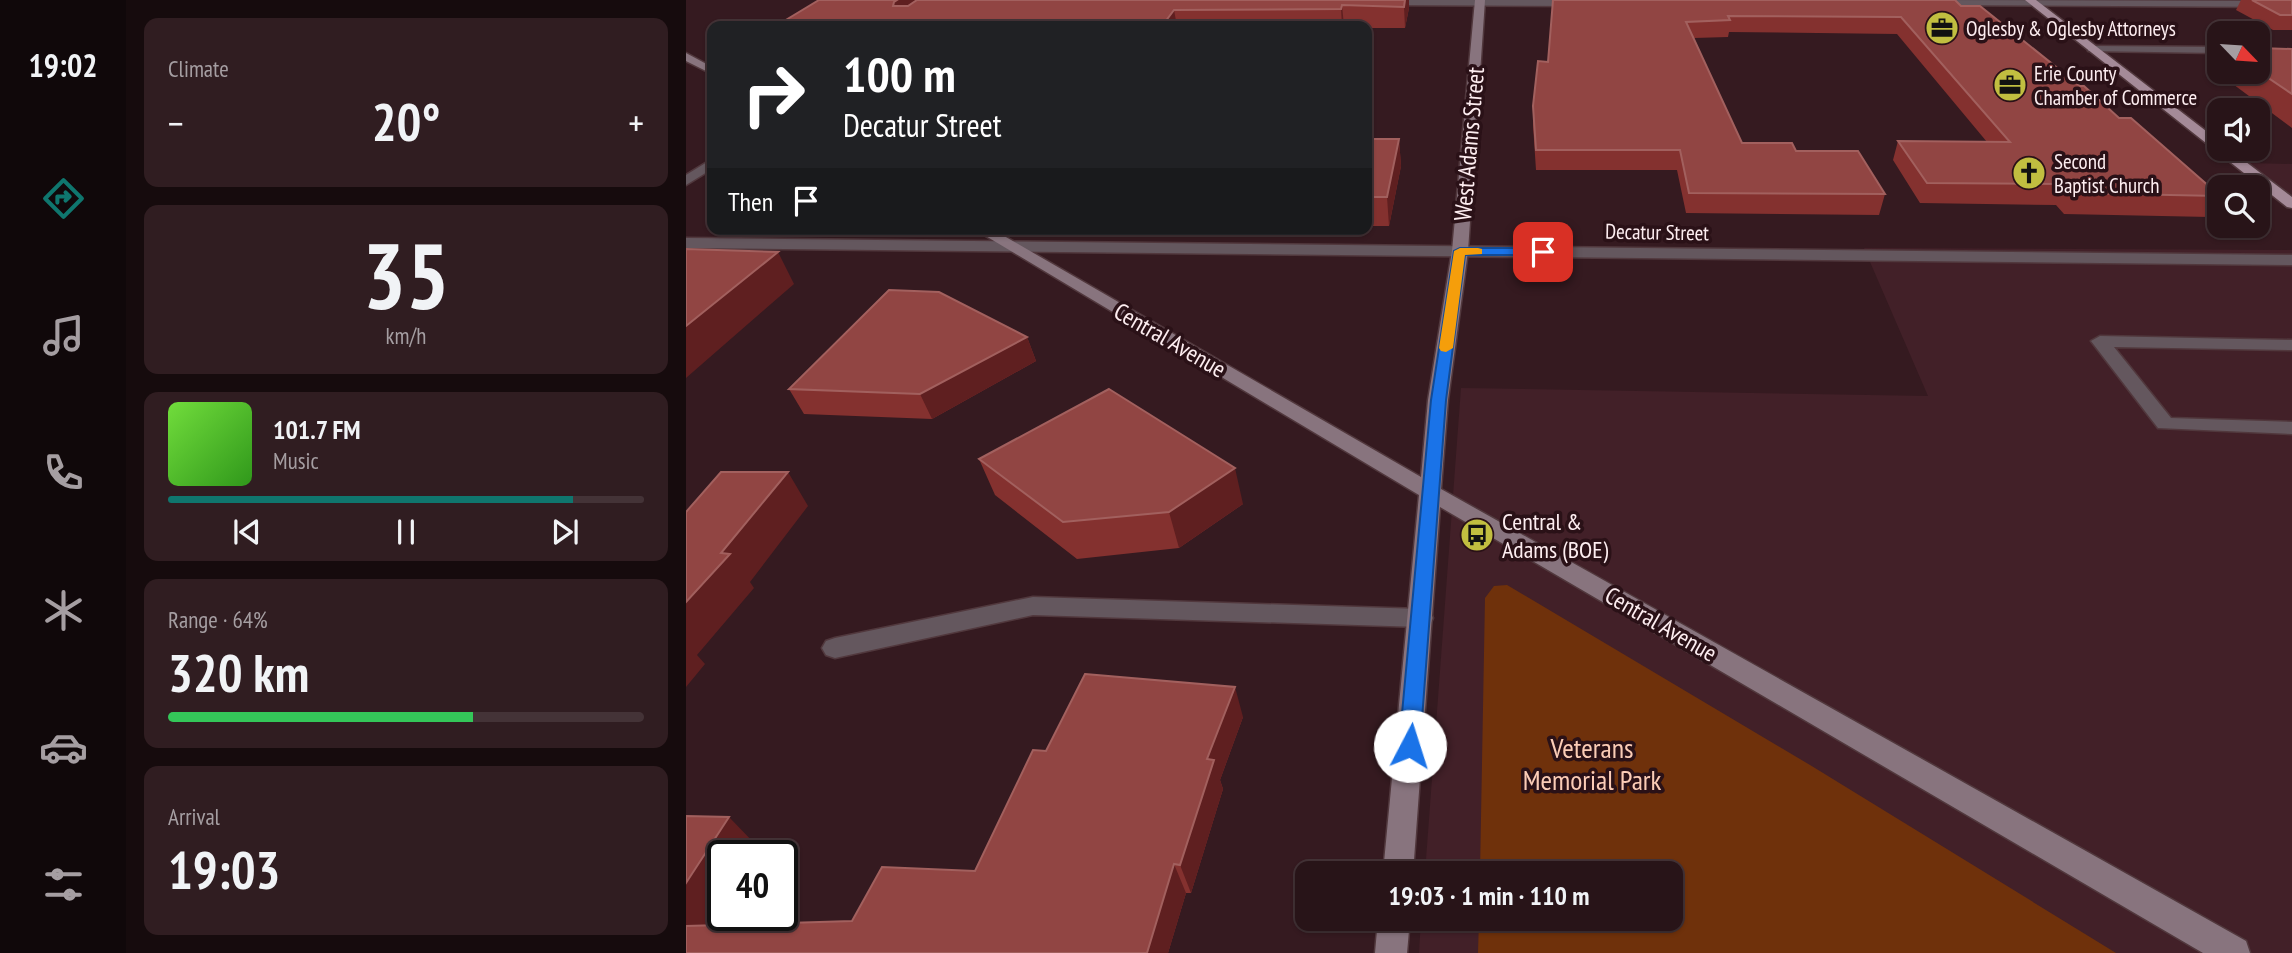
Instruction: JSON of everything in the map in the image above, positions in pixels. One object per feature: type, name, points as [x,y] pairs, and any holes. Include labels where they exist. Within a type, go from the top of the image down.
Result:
[{"type":"main road","points":[[2031,1],[2207,138]]},
{"type":"main road","points":[[2237,161],[2292,204]]},
{"type":"street","points":[[1370,2],[1590,3]]},
{"type":"street","name":"West Adams Street","points":[[1399,861],[1438,400],[1460,251],[1480,2]]},
{"type":"street","points":[[1922,2],[2292,4]]},
{"type":"street","points":[[2092,49],[2207,50]]},
{"type":"street","points":[[686,56],[707,68]]},
{"type":"street","points":[[686,181],[707,166]]},
{"type":"street","name":"Central Avenue","points":[[991,235],[1432,493],[2234,953]]},
{"type":"street","name":"Decatur Street","points":[[686,243],[2292,260]]},
{"type":"street","points":[[2292,345],[2100,341],[2165,424],[2292,428]]},
{"type":"street","points":[[835,648],[1033,606],[1421,618]]},
{"type":"street","points":[[1391,953],[1393,931]]},
{"type":"shaded area","points":[[2248,163],[2292,164],[2292,197],[2270,180],[2270,175],[2264,175]]},
{"type":"shaded area","points":[[1864,248],[2292,250],[2292,953],[1419,953],[1420,931],[1683,931],[1683,861],[1426,861],[1461,388],[1928,396]]},
{"type":"green space","name":"Veterans Memorial Park","points":[[1507,585],[1810,765],[2116,953],[1478,953],[1479,931],[1683,931],[1683,861],[1480,861],[1485,598],[1494,586]]},
{"type":"building","points":[[819,0],[897,0],[893,6],[908,6],[917,0],[1405,0],[1404,7],[1342,5],[1341,9],[1174,10],[1166,21],[784,21]]},
{"type":"building","points":[[1553,0],[1955,0],[1961,6],[1980,6],[2080,86],[2084,86],[2119,118],[2131,118],[2207,184],[2207,196],[2072,193],[2064,184],[1927,183],[1898,141],[2010,142],[1901,17],[1728,16],[1730,20],[1686,22],[1742,143],[1792,143],[1796,151],[1858,151],[1885,194],[1689,193],[1680,150],[1536,150],[1533,106],[1538,61],[1548,62]]},
{"type":"building","points":[[2252,0],[2292,0],[2292,15],[2280,15]]},
{"type":"building","points":[[2270,48],[2292,49],[2292,94],[2270,79]]},
{"type":"building","points":[[1372,139],[1399,139],[1387,197],[1372,197]]},
{"type":"building","points":[[686,249],[778,252],[686,326]]},
{"type":"building","points":[[889,290],[939,292],[1027,337],[920,394],[789,389]]},
{"type":"building","points":[[1109,389],[1235,468],[1169,512],[1063,522],[979,459]]},
{"type":"building","points":[[721,472],[788,472],[721,553],[730,554],[686,602],[686,512]]},
{"type":"building","points":[[1085,674],[1235,687],[1207,759],[1214,760],[1180,865],[1174,864],[1147,953],[686,953],[686,926],[707,925],[707,931],[798,931],[798,923],[852,921],[882,867],[975,871],[1033,750],[1046,751]]},
{"type":"building","points":[[686,816],[729,817],[714,840],[707,840],[707,851],[686,883]]},
{"type":"slow traffic","points":[[1446,348],[1460,251],[1478,251]]},
{"type":"place","name":"Oglesby & Oglesby Attorneys","points":[[1942,28]]},
{"type":"place","name":"Erie County Chamber of Commerce","points":[[2010,85]]},
{"type":"place","name":"Second Baptist Church","points":[[2029,173]]},
{"type":"place","name":"Central & Adams (BOE)","points":[[1477,535]]},
{"type":"route","points":[[1410,746],[1438,400],[1460,251],[1543,252]]}]
